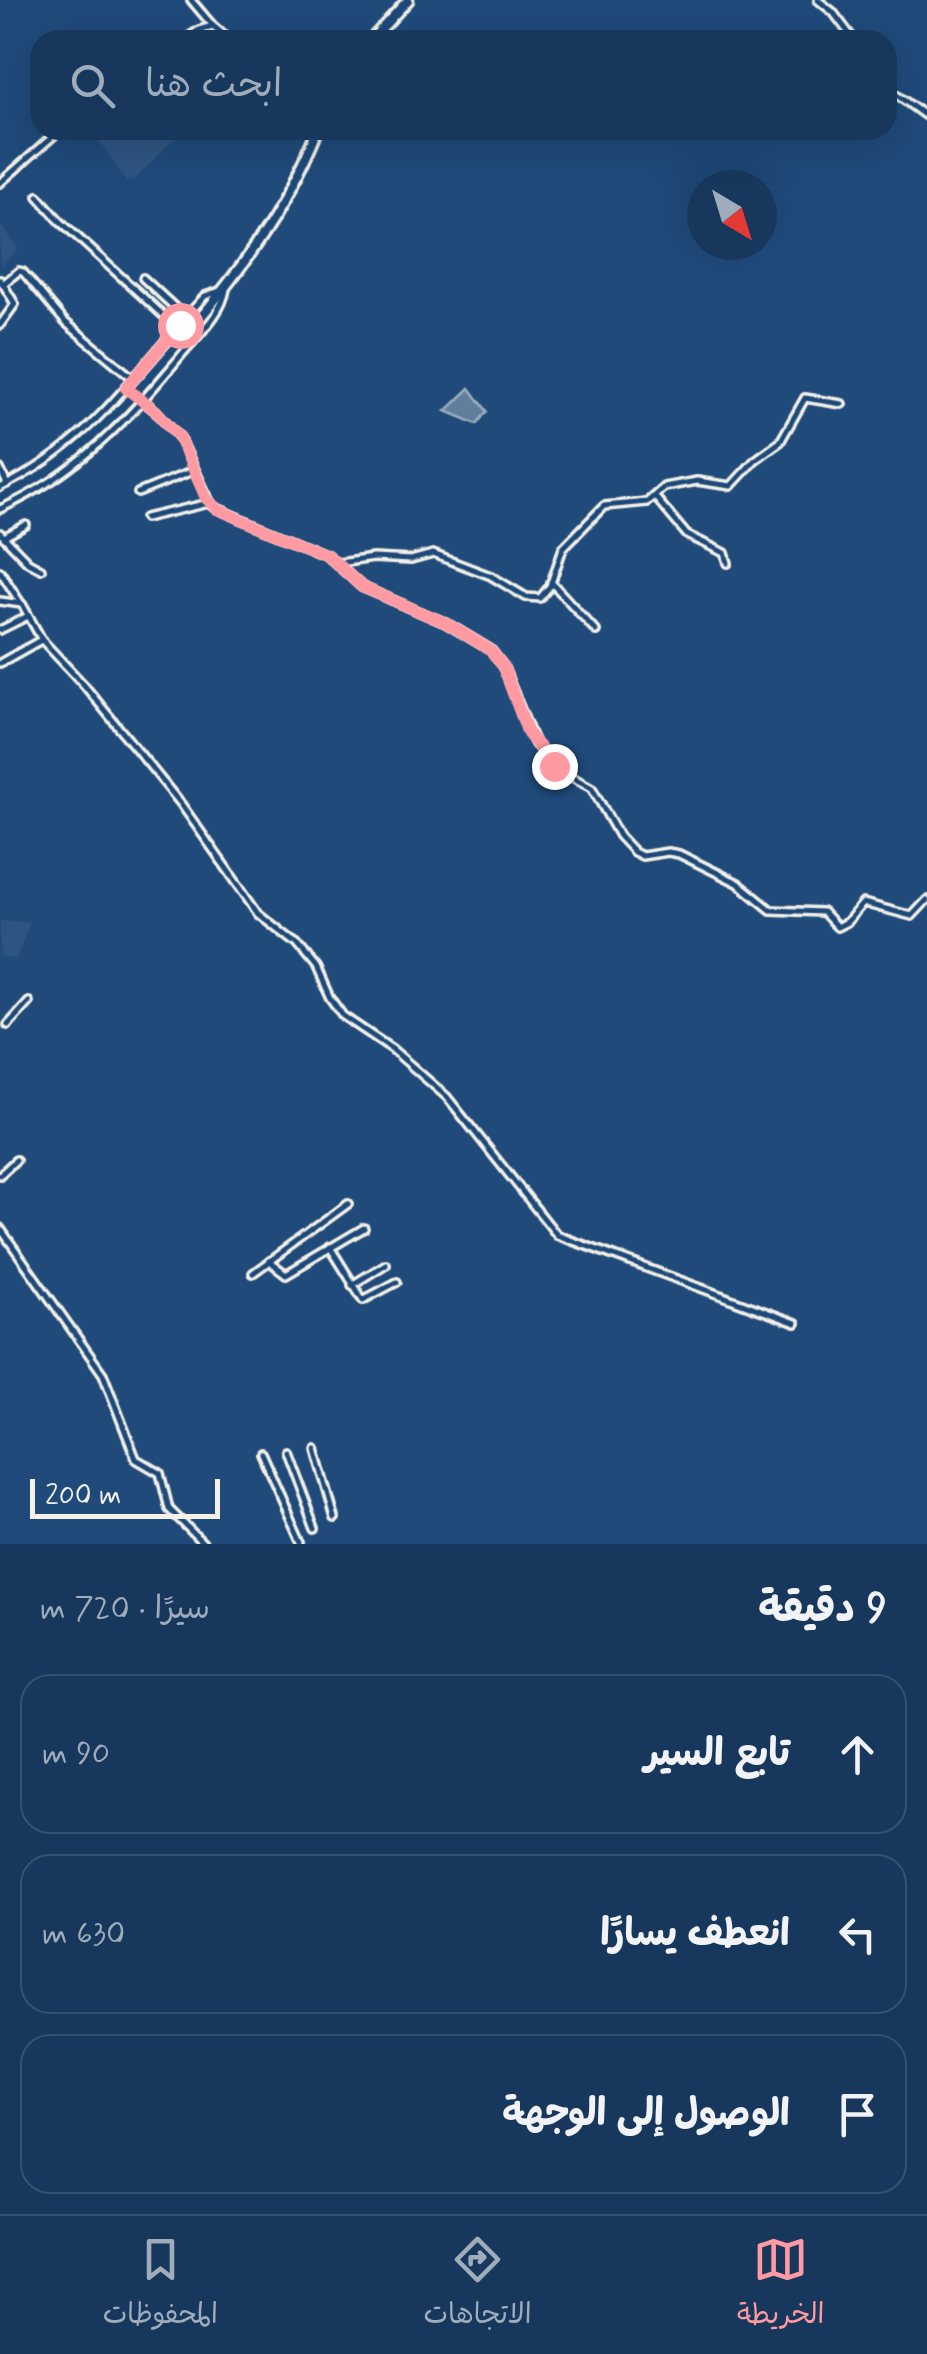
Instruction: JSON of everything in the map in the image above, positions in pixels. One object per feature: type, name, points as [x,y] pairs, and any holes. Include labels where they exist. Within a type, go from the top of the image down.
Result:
[{"type":"main road","points":[[380,30],[408,0]]},
{"type":"main road","points":[[0,498],[52,469],[91,440],[189,332],[226,288],[282,208],[313,140]]},
{"type":"main road","points":[[181,324],[189,332]]},
{"type":"main road","points":[[52,469],[58,478]]},
{"type":"street","points":[[191,0],[217,30]]},
{"type":"street","points":[[818,0],[846,30]]},
{"type":"street","points":[[198,30],[212,26]]},
{"type":"street","points":[[897,95],[927,117]]},
{"type":"street","points":[[0,183],[49,140]]},
{"type":"street","points":[[38,196],[60,221],[181,324]]},
{"type":"street","points":[[0,325],[15,304],[1,282],[22,271],[66,322],[134,378]]},
{"type":"street","points":[[143,278],[181,324]]},
{"type":"street","points":[[0,508],[15,487],[70,446],[205,296],[226,288]]},
{"type":"street","points":[[15,487],[58,478],[113,434],[220,308],[226,288]]},
{"type":"street","points":[[126,388],[180,438],[209,502],[217,509],[263,526],[339,563],[362,587],[446,623],[490,650],[503,666],[535,744],[561,771],[592,788],[620,836],[637,854],[673,852],[738,883],[768,909],[822,912],[837,927],[845,924],[864,902],[912,916],[927,900]]},
{"type":"street","points":[[339,563],[373,558],[410,560],[433,554],[491,576],[531,598],[544,596],[562,548],[598,510],[610,504],[641,503],[655,497],[664,487],[698,481],[731,486],[755,460],[780,442],[805,398],[842,404]]},
{"type":"street","points":[[0,469],[15,487]]},
{"type":"street","points":[[138,493],[195,470]]},
{"type":"street","points":[[655,497],[687,535],[726,553],[728,563]]},
{"type":"street","points":[[145,518],[209,502]]},
{"type":"street","points":[[26,525],[2,535],[28,562],[41,569]]},
{"type":"street","points":[[0,570],[42,640],[84,685],[186,811],[263,918],[316,967],[343,1016],[392,1049],[447,1097],[557,1234],[796,1323]]},
{"type":"street","points":[[552,582],[596,631]]},
{"type":"street","points":[[0,601],[22,604]]},
{"type":"street","points":[[0,630],[28,616]]},
{"type":"street","points":[[0,662],[42,640]]},
{"type":"street","points":[[8,1024],[29,1002]]},
{"type":"street","points":[[0,1175],[16,1160]]},
{"type":"street","points":[[253,1272],[348,1204]]},
{"type":"street","points":[[0,1228],[102,1374],[136,1459],[160,1473],[170,1509],[204,1544]]},
{"type":"street","points":[[268,1261],[286,1274],[364,1228]]},
{"type":"street","points":[[330,1248],[363,1300],[396,1282]]},
{"type":"street","points":[[352,1285],[386,1264]]},
{"type":"street","points":[[315,1448],[334,1518]]},
{"type":"street","points":[[286,1450],[315,1528]]},
{"type":"street","points":[[261,1454],[301,1542]]},
{"type":"shaded area","points":[[99,140],[173,140],[135,180],[126,182]]},
{"type":"shaded area","points":[[0,225],[19,249],[0,266]]},
{"type":"shaded area","points":[[470,388],[487,411],[477,424],[446,411]]},
{"type":"shaded area","points":[[0,921],[30,922],[16,960],[0,956]]},
{"type":"route","points":[[180,325],[126,388],[156,411],[180,438],[209,502],[226,514],[327,555],[362,587],[458,628],[485,646],[503,666],[528,734],[554,766]]}]
